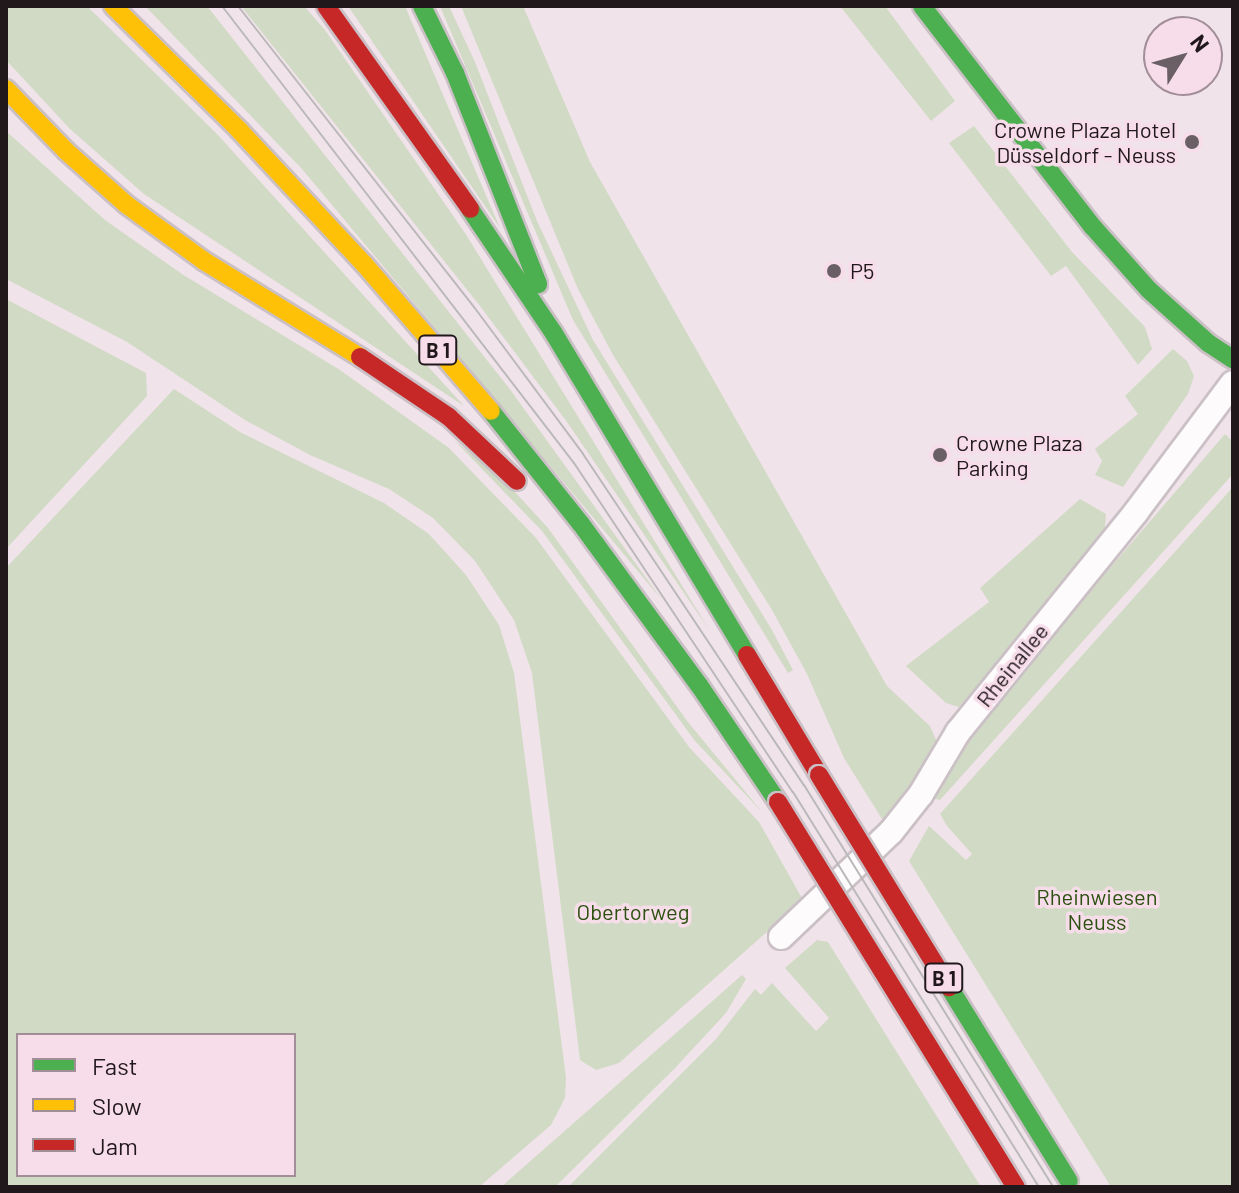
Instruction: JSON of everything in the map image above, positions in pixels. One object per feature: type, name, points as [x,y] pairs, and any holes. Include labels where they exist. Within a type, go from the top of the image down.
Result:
[{"type":"main road","name":"B 1","points":[[113,6],[287,182],[486,405],[581,524],[699,685],[778,802],[1016,1187]]},
{"type":"main road","name":"B 1","points":[[326,6],[393,96],[553,332],[819,775],[1073,1187]]},
{"type":"main road","points":[[422,6],[455,73],[526,247],[553,332]]},
{"type":"main road","points":[[922,6],[1093,227],[1149,290],[1208,343],[1233,359]]},
{"type":"main road","points":[[6,89],[66,151],[127,205],[204,261],[390,375],[449,417],[527,492]]},
{"type":"main road","points":[[557,524],[699,685]]},
{"type":"street","name":"Rheinallee","points":[[781,937],[891,832],[921,794],[958,732],[1136,512],[1233,383]]},
{"type":"green space","points":[[6,6],[87,6],[217,134],[464,406],[144,194],[70,129],[6,60]]},
{"type":"green space","points":[[145,6],[207,6],[509,388],[662,600],[302,169]]},
{"type":"green space","points":[[241,6],[304,6],[325,30],[465,233],[710,631],[567,422],[480,306]]},
{"type":"green space","points":[[348,6],[405,6],[500,228]]},
{"type":"green space","points":[[440,6],[449,6],[475,62],[537,221],[593,340],[772,630],[793,670],[788,673],[573,320]]},
{"type":"green space","points":[[461,6],[523,6],[590,162],[887,686],[930,726],[937,742],[932,761],[887,827],[844,758],[807,674],[772,610],[613,355],[578,289]]},
{"type":"green space","points":[[840,6],[885,6],[955,101],[931,121]]},
{"type":"green space","points":[[974,126],[1072,252],[1145,327],[1152,349],[1138,365],[1066,266],[1051,276],[949,143]]},
{"type":"green space","name":"Obertorweg","points":[[6,131],[105,220],[182,274],[340,370],[449,448],[536,538],[689,747],[759,822],[803,900],[619,1063],[596,1070],[580,1060],[532,673],[514,620],[475,561],[433,518],[389,489],[310,455],[245,420],[127,342],[6,279]]},
{"type":"green space","points":[[6,299],[146,373],[147,396],[6,549]]},
{"type":"green space","points":[[1173,349],[1187,361],[1194,376],[1188,394],[1123,487],[1095,475],[1102,461],[1095,449],[1138,414],[1125,396]]},
{"type":"green space","points":[[174,389],[240,432],[384,503],[429,534],[466,575],[499,625],[514,673],[566,1078],[565,1098],[551,1125],[479,1187],[6,1187],[6,568]]},
{"type":"green space","points":[[1225,434],[1233,442],[1233,474],[940,800],[927,797],[962,740]]},
{"type":"green space","points":[[454,440],[505,481],[548,528],[688,722],[762,812],[695,741],[542,531]]},
{"type":"green space","name":"Rheinwiesen Neuss","points":[[1233,487],[1233,1187],[1111,1187],[909,861],[929,826],[966,860],[972,854],[940,814]]},
{"type":"green space","points":[[1080,499],[1106,514],[1104,537],[959,707],[946,703],[906,666],[989,602],[980,588]]},
{"type":"green space","points":[[817,940],[828,942],[981,1187],[568,1187],[716,1039],[755,989],[761,995],[772,983],[816,1031],[829,1018],[785,968]]},
{"type":"green space","points":[[742,975],[746,979],[726,1013],[555,1187],[501,1187]]},
{"type":"tram line","points":[[222,6],[574,463],[793,792],[1039,1187]]},
{"type":"tram line","points":[[238,6],[474,307],[583,454],[804,785],[1053,1187]]},
{"type":"traffic: fast","points":[[422,6],[455,73],[538,284]]},
{"type":"traffic: fast","points":[[922,6],[1093,227],[1149,290],[1208,343],[1233,359]]},
{"type":"traffic: fast","points":[[470,209],[553,332],[747,655]]},
{"type":"traffic: fast","points":[[491,411],[581,524],[699,685],[778,802]]},
{"type":"traffic: fast","points":[[949,987],[1069,1181]]},
{"type":"traffic: slow","points":[[113,6],[239,130],[364,264],[491,411]]},
{"type":"traffic: slow","points":[[6,89],[66,151],[127,205],[204,261],[360,357]]},
{"type":"traffic: jam","points":[[326,6],[470,209]]},
{"type":"traffic: jam","points":[[360,357],[449,417],[517,481]]},
{"type":"traffic: jam","points":[[747,655],[819,775]]},
{"type":"traffic: jam","points":[[819,775],[949,987]]},
{"type":"traffic: jam","points":[[778,802],[1016,1187]]},
{"type":"place","name":"Crowne Plaza Hotel Düsseldorf - Neuss","points":[[1192,142]]},
{"type":"place","name":"P5","points":[[834,271]]},
{"type":"place","name":"Crowne Plaza Parking","points":[[940,455]]}]
